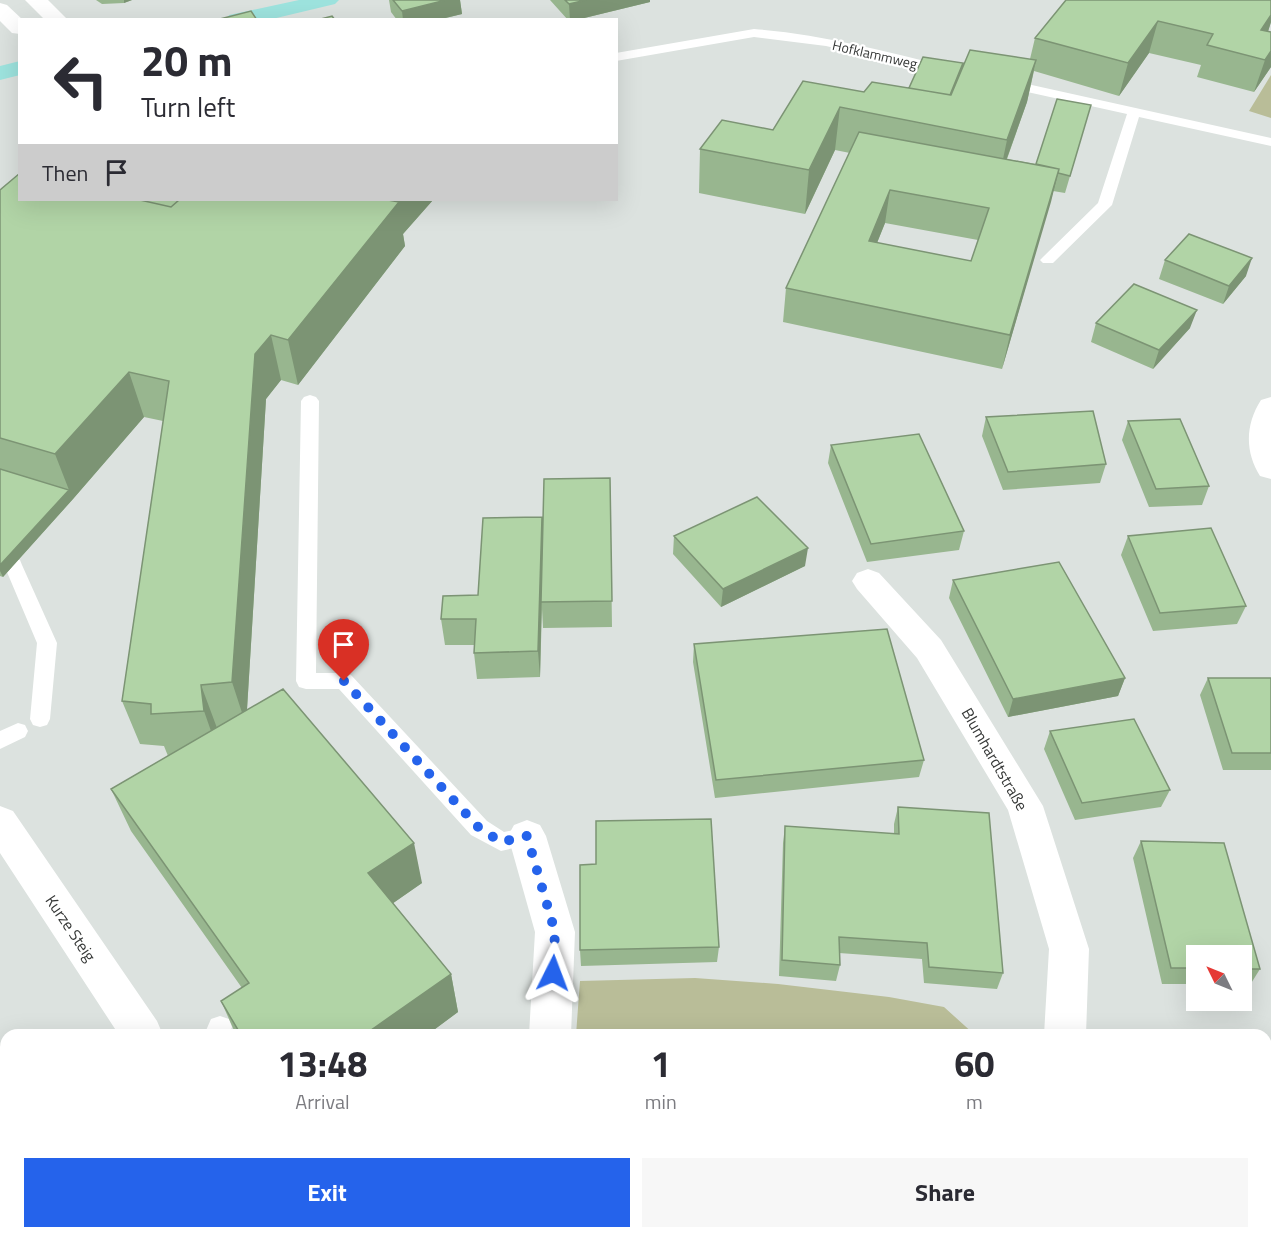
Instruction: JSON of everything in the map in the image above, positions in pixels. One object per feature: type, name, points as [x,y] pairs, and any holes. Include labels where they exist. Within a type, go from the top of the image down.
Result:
[{"type":"main road","points":[[246,18],[328,0]]},
{"type":"main road","points":[[0,73],[18,68]]},
{"type":"street","points":[[36,0],[56,18]]},
{"type":"street","points":[[0,9],[18,26]]},
{"type":"street","points":[[1271,407],[1262,437],[1271,469]]},
{"type":"street","name":"Blumhardtstraße","points":[[868,581],[928,649],[1025,806],[1069,949],[1065,1029]]},
{"type":"street","name":"Kurze Steig","points":[[0,822],[138,1029]]},
{"type":"street","points":[[527,836],[555,932],[550,1029]]},
{"type":"lane","name":"Hofklammweg","points":[[618,57],[754,33],[775,34],[816,40],[961,73]]},
{"type":"lane","points":[[996,81],[1271,142]]},
{"type":"lane","points":[[1048,260],[1105,205],[1134,112]]},
{"type":"lane","points":[[310,401],[306,681],[344,681],[479,828],[501,842],[527,836]]},
{"type":"lane","points":[[13,565],[47,643],[40,719]]},
{"type":"green space","points":[[1271,75],[1271,118],[1249,111]]},
{"type":"green space","points":[[695,978],[778,984],[889,997],[944,1007],[968,1029],[576,1029],[580,981]]},
{"type":"building","points":[[393,0],[446,0],[402,11]]},
{"type":"building","points":[[565,0],[586,0],[569,4]]},
{"type":"building","points":[[1066,0],[1271,0],[1271,15],[1261,30],[1271,32],[1271,51],[1265,60],[1207,45],[1213,34],[1158,21],[1128,63],[1035,38]]},
{"type":"building","points":[[251,11],[256,18],[224,18]]},
{"type":"building","points":[[970,50],[1036,60],[1007,140],[840,107],[809,170],[700,149],[722,120],[773,130],[803,81],[864,92],[872,82],[951,95]]},
{"type":"building","points":[[923,57],[963,63],[950,95],[909,88]]},
{"type":"building","points":[[1057,99],[1091,105],[1070,176],[1058,173],[1059,169],[1036,164]]},
{"type":"building","points":[[859,132],[1059,169],[1010,335],[786,288]],"holes":[[[890,190],[989,208],[971,261],[869,241]]]},
{"type":"building","points":[[18,175],[18,201],[144,201],[171,207],[178,201],[399,202],[288,340],[271,335],[255,354],[232,682],[201,685],[204,711],[151,714],[151,704],[122,701],[169,381],[129,372],[55,454],[0,438],[0,190]]},
{"type":"building","points":[[144,201],[178,201],[171,207]]},
{"type":"building","points":[[1189,234],[1252,258],[1229,286],[1165,260]]},
{"type":"building","points":[[1134,284],[1197,310],[1159,350],[1096,323]]},
{"type":"building","points":[[1093,411],[1106,464],[1008,472],[986,417]]},
{"type":"building","points":[[1180,419],[1209,486],[1156,489],[1128,421]]},
{"type":"building","points":[[919,434],[964,531],[871,544],[831,445]]},
{"type":"building","points":[[0,469],[69,490],[0,565]]},
{"type":"building","points":[[610,478],[612,601],[541,602],[544,479]]},
{"type":"building","points":[[757,497],[808,548],[723,589],[674,536]]},
{"type":"building","points":[[542,517],[538,651],[474,653],[476,619],[441,619],[443,596],[478,595],[483,518]]},
{"type":"building","points":[[1211,528],[1246,606],[1160,613],[1128,536]]},
{"type":"building","points":[[1059,562],[1125,678],[1013,699],[953,580]]},
{"type":"building","points":[[887,629],[924,760],[716,780],[694,644]]},
{"type":"building","points":[[1208,678],[1271,678],[1271,753],[1232,753]]},
{"type":"building","points":[[283,689],[414,843],[368,873],[451,974],[373,1029],[237,1029],[221,1001],[249,983],[111,789]]},
{"type":"building","points":[[1134,719],[1170,790],[1082,803],[1050,731]]},
{"type":"building","points":[[898,807],[989,813],[1003,973],[929,967],[927,943],[839,937],[840,965],[782,960],[785,826],[899,834]]},
{"type":"building","points":[[711,819],[719,947],[580,950],[580,865],[596,864],[596,821]]},
{"type":"building","points":[[1141,841],[1224,843],[1260,969],[1252,969],[1252,945],[1186,945],[1186,968],[1171,968]]},
{"type":"route","points":[[344,681],[479,828],[501,842],[527,836],[555,932],[553,973]]}]
